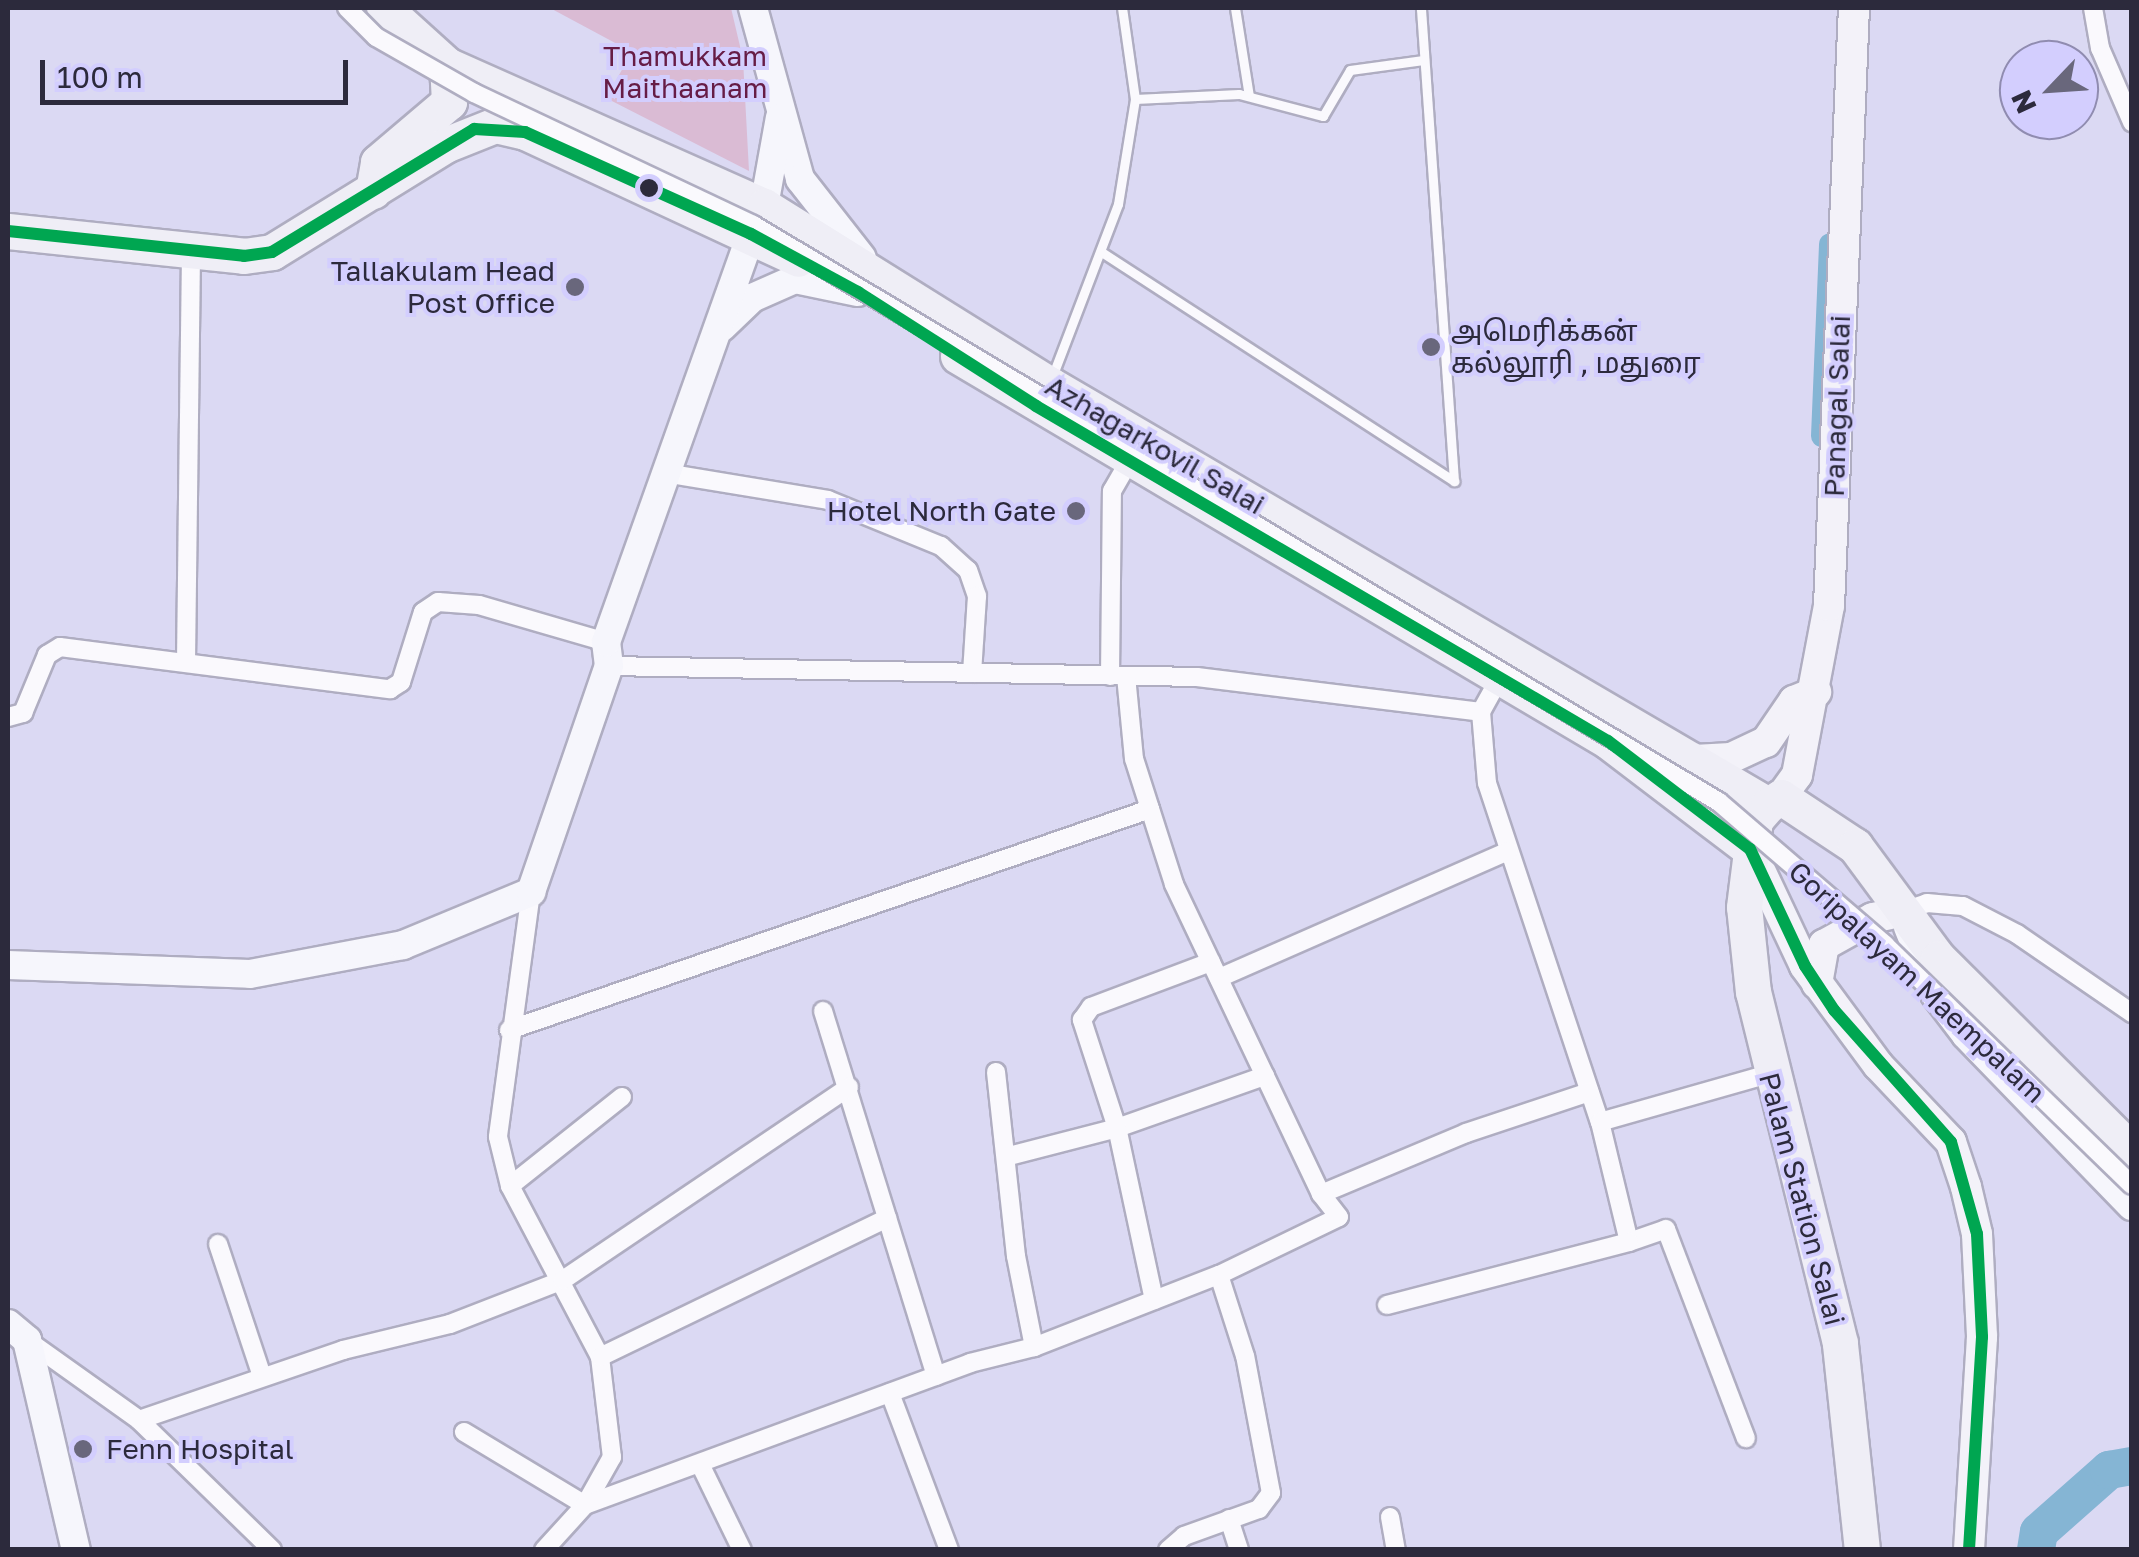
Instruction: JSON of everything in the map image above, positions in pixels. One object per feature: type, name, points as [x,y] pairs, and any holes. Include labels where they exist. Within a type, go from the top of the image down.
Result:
[{"type":"highway","name":"Azhagarkovil Salai","points":[[384,8],[447,65],[757,220],[1048,384],[1694,760],[1855,846],[1938,958],[2132,1151]]},
{"type":"highway","points":[[8,231],[191,251],[272,252],[373,192],[378,162],[449,102],[447,65]]},
{"type":"highway","name":"Azhagarkovil Salai","points":[[373,192],[474,129],[525,132],[757,220]]},
{"type":"highway","name":"Azhagarkovil Salai","points":[[873,288],[1129,461],[1490,696],[1608,741],[1750,849]]},
{"type":"highway","name":"Palam Station Salai","points":[[1774,801],[1755,820],[1744,907],[1769,1074],[1840,1343],[1862,1550]]},
{"type":"main road","points":[[752,8],[800,179],[873,288]]},
{"type":"main road","name":"Panagal Salai","points":[[1774,801],[1797,775],[1816,692],[1829,606],[1854,8]]},
{"type":"main road","points":[[8,965],[250,974],[403,945],[530,892],[757,220],[782,111]]},
{"type":"main road","points":[[718,331],[752,298],[794,280],[873,288]]},
{"type":"main road","points":[[1694,760],[1731,758],[1766,742],[1794,701],[1816,692]]},
{"type":"main road","points":[[1750,849],[1817,984],[1878,1064],[1951,1142],[1966,1187],[1977,1234],[1982,1337],[1969,1550]]},
{"type":"main road","points":[[1817,984],[1824,945],[1873,918],[1904,911],[1934,994],[1966,1035],[2132,1206]]},
{"type":"main road","points":[[17,1332],[76,1550]]},
{"type":"street","name":"Goripalayam Maempalam","points":[[347,8],[376,37],[474,93],[753,224],[1719,802],[1885,945],[2132,1185]]},
{"type":"street","points":[[2093,8],[2100,48],[2132,122]]},
{"type":"street","points":[[186,662],[191,251]]},
{"type":"street","points":[[585,1505],[936,1376],[1034,1347],[1220,1275],[1339,1217],[1321,1194],[1174,884],[1134,759],[1118,676],[1112,491],[1129,461]]},
{"type":"street","points":[[671,474],[828,500],[942,546],[968,570],[977,596],[972,673]]},
{"type":"street","points":[[8,717],[23,713],[47,655],[60,647],[390,689],[400,682],[424,612],[446,602],[608,654],[972,673],[1196,678],[1490,696],[1487,783],[1600,1122],[1628,1242]]},
{"type":"street","points":[[509,1030],[1150,809]]},
{"type":"street","points":[[1154,1300],[1117,1128],[1083,1031],[1086,1011],[1215,970],[1508,850]]},
{"type":"street","points":[[530,892],[498,1136],[510,1186],[563,1280],[600,1358],[612,1456],[585,1505],[544,1550]]},
{"type":"street","points":[[1904,911],[1928,903],[1962,906],[2017,934],[2132,1013]]},
{"type":"street","points":[[823,1011],[936,1376]]},
{"type":"street","points":[[996,1072],[1009,1156],[1016,1256],[1034,1347]]},
{"type":"street","points":[[1600,1122],[1769,1074]]},
{"type":"street","points":[[1009,1156],[1117,1128],[1265,1076]]},
{"type":"street","points":[[139,1420],[262,1376],[450,1324],[563,1280],[849,1087]]},
{"type":"street","points":[[1321,1194],[1466,1132],[1589,1092]]},
{"type":"street","points":[[510,1186],[622,1097]]},
{"type":"street","points":[[600,1358],[887,1218]]},
{"type":"street","points":[[1387,1305],[1666,1229],[1746,1438]]},
{"type":"street","points":[[218,1244],[262,1376]]},
{"type":"street","points":[[1168,1550],[1184,1536],[1267,1502],[1271,1481],[1245,1356],[1220,1275]]},
{"type":"street","points":[[17,1332],[139,1420],[272,1550]]},
{"type":"street","points":[[890,1393],[949,1550]]},
{"type":"street","points":[[464,1432],[585,1505]]},
{"type":"street","points":[[700,1464],[742,1550]]},
{"type":"street","points":[[1390,1516],[1396,1550]]},
{"type":"street","points":[[1229,1519],[1238,1550]]},
{"type":"lane","points":[[1048,384],[1103,253],[1118,204],[1135,99],[1122,8]]},
{"type":"lane","points":[[1235,8],[1249,96]]},
{"type":"lane","points":[[1103,253],[1454,480],[1421,8]]},
{"type":"lane","points":[[1135,99],[1249,96],[1323,116],[1350,70],[1423,60]]},
{"type":"green space","name":"Thamukkam Maithaanam","points":[[550,8],[731,8],[743,59],[749,171],[606,98],[632,52]]},
{"type":"waterway","points":[[1822,436],[1830,244]]},
{"type":"waterway","points":[[2036,1550],[2039,1532],[2109,1470],[2132,1466]]},
{"type":"transit line","points":[[8,231],[244,256],[272,252],[474,129],[525,132],[751,234],[858,292],[1036,406],[1608,741],[1750,849],[1805,966],[1834,1010],[1951,1142],[1977,1234],[1982,1337],[1969,1550]]},
{"type":"place","name":"Tallakulam Head Post Office","points":[[575,287]]},
{"type":"place","name":"அமெரிக்கன் கல்லூரி , மதுரை","points":[[1431,347]]},
{"type":"place","name":"Hotel North Gate","points":[[1076,511]]},
{"type":"place","name":"Fenn Hospital","points":[[83,1449]]}]
